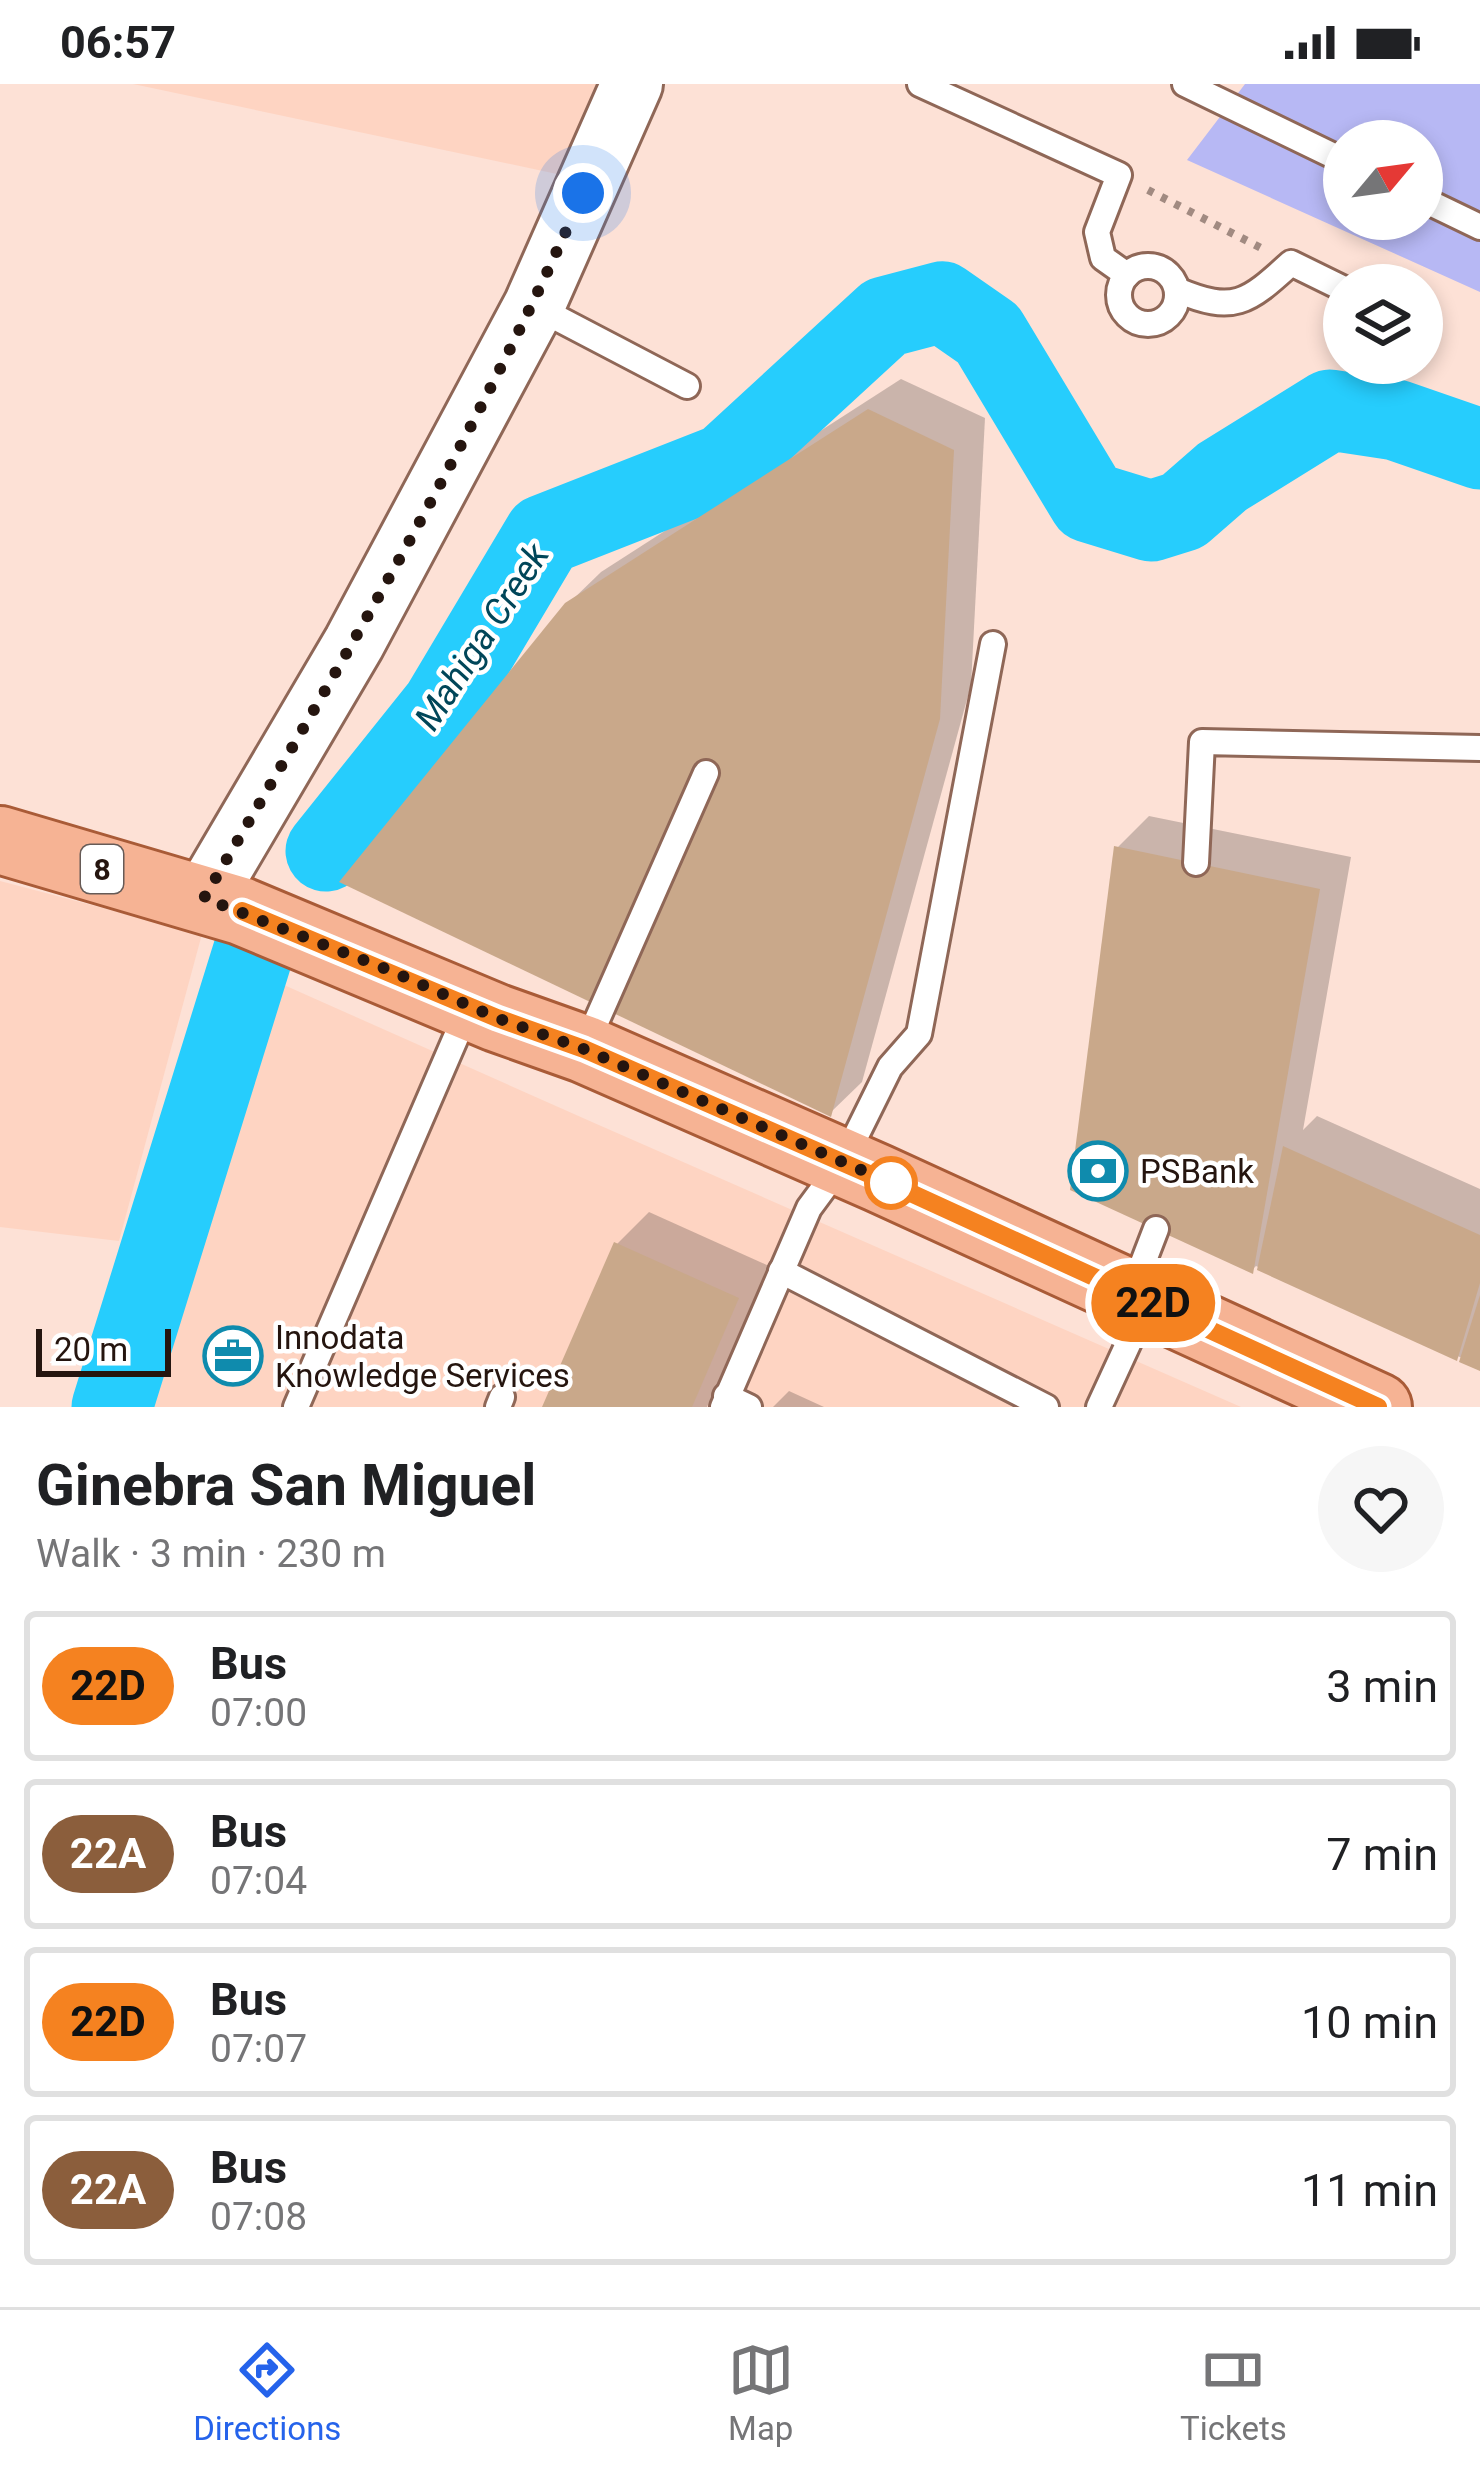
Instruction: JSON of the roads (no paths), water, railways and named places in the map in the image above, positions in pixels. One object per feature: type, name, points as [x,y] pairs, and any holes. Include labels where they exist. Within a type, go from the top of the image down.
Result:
[{"type":"main road","name":"8","points":[[0,840],[249,914],[584,1049],[1378,1407]]},
{"type":"street","points":[[249,914],[354,643],[534,306],[632,84]]},
{"type":"lane","points":[[920,84],[1119,175],[1096,232],[1103,258],[1127,274]]},
{"type":"lane","points":[[1185,84],[1323,151]]},
{"type":"lane","points":[[1443,209],[1480,227]]},
{"type":"lane","points":[[1177,290],[1210,304],[1228,305],[1260,290],[1291,263],[1323,279]]},
{"type":"lane","points":[[1156,267],[1170,275],[1177,290],[1176,305],[1168,317],[1140,323],[1127,316],[1120,303],[1120,288],[1127,274],[1156,267]]},
{"type":"lane","points":[[534,306],[687,386]]},
{"type":"lane","points":[[733,1403],[809,1208],[842,1162],[890,1067],[919,1034],[993,644]]},
{"type":"lane","points":[[1196,863],[1202,742],[1480,748]]},
{"type":"lane","points":[[584,1049],[706,773]]},
{"type":"lane","points":[[296,1407],[470,1005]]},
{"type":"lane","points":[[1099,1407],[1140,1298],[1156,1229]]},
{"type":"lane","points":[[781,1271],[1046,1407]]},
{"type":"waterway","name":"Mahiga Creek","points":[[326,851],[442,706],[544,535],[725,464],[885,317],[942,302],[988,334],[1089,502],[1151,521],[1183,511],[1222,477],[1330,410],[1396,420],[1480,449]]},
{"type":"waterway","name":"Mahiga Creek","points":[[112,1407],[253,953]]},
{"type":"place","name":"PSBank","points":[[1098,1171]]},
{"type":"place","name":"Innodata Knowledge Services","points":[[233,1356]]}]
